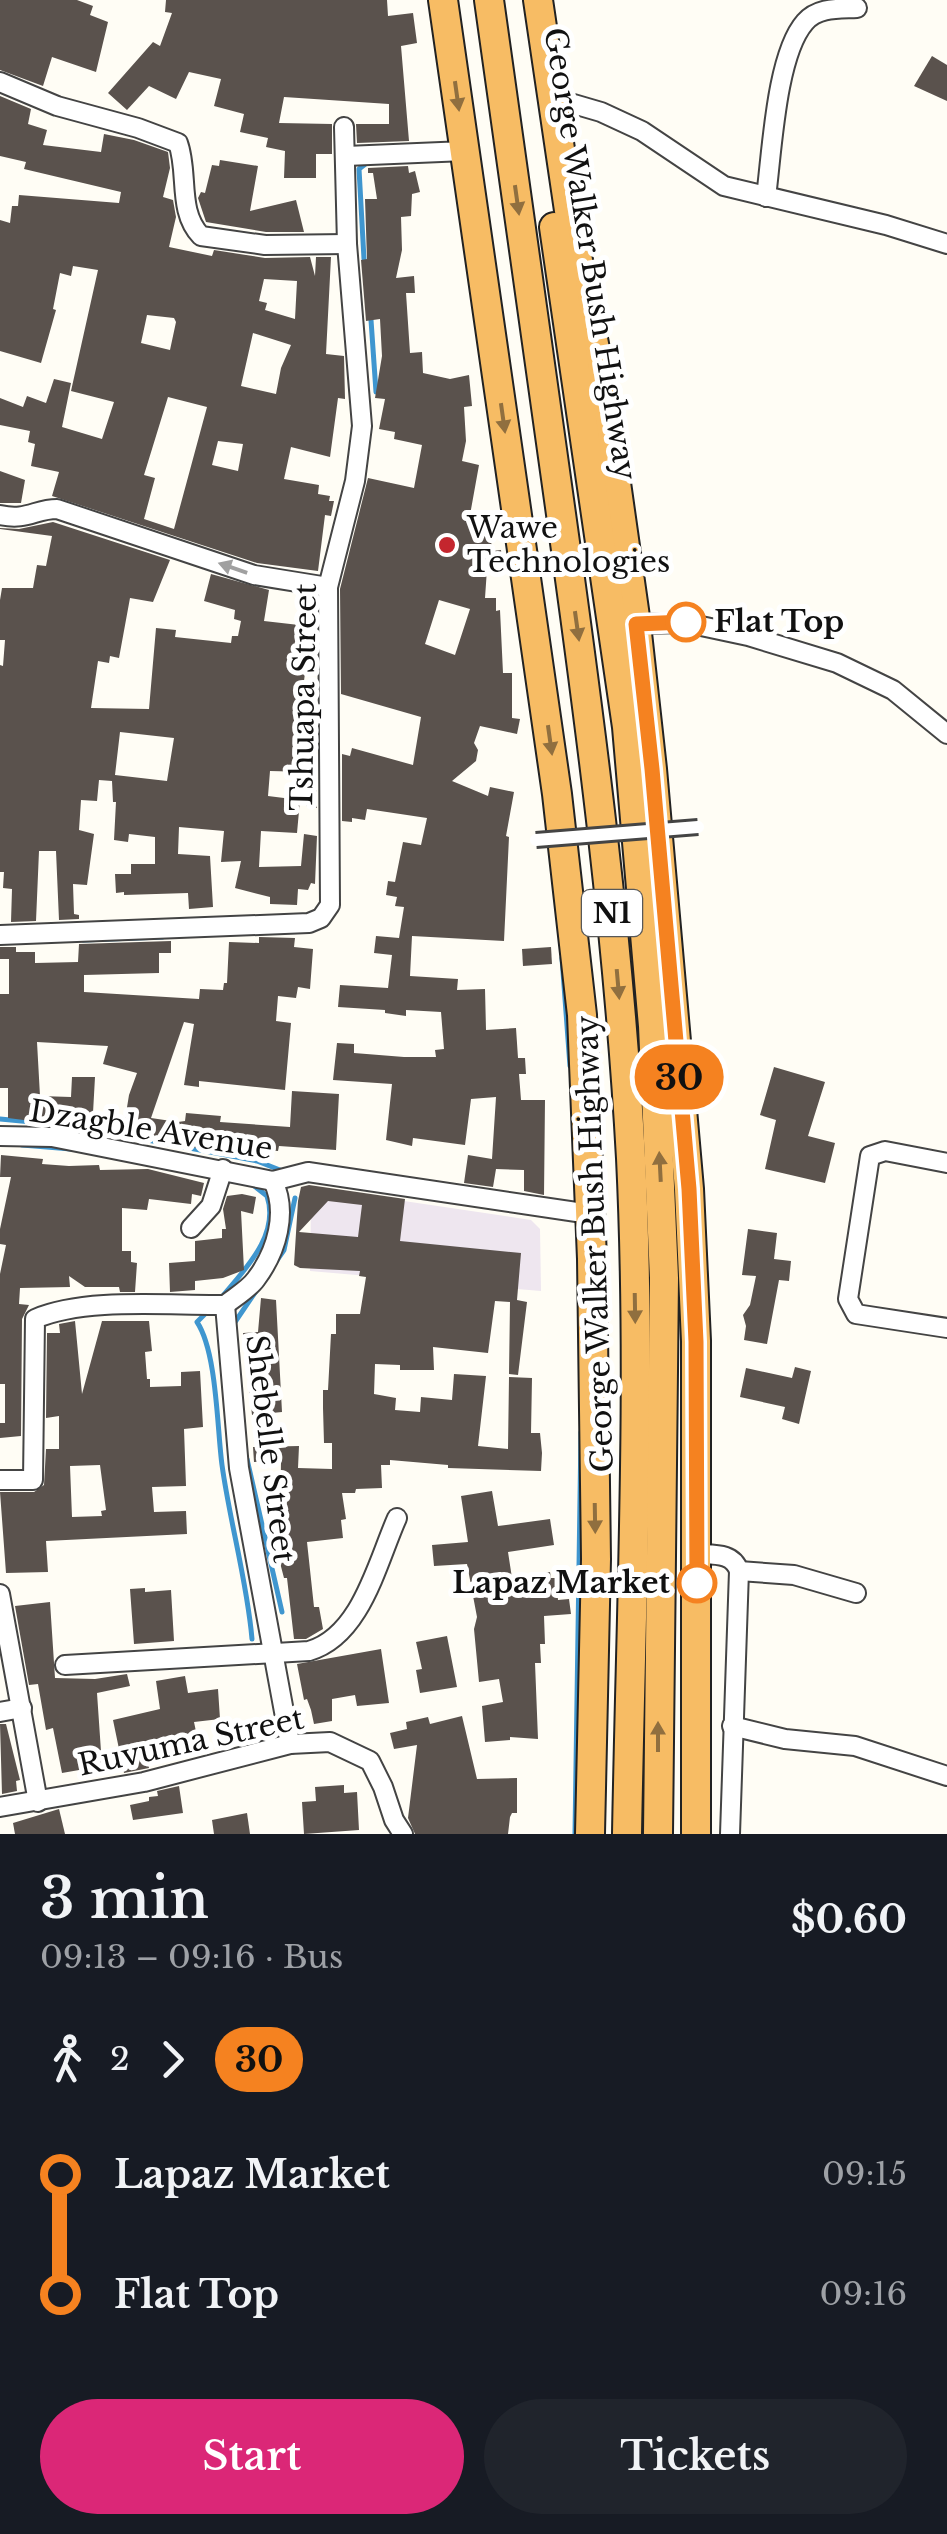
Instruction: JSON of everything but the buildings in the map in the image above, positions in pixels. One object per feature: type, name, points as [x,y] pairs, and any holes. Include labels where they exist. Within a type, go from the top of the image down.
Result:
[{"type":"highway","points":[[443,0],[569,887],[587,1079],[596,1559],[590,1834]]},
{"type":"highway","name":"George Walker Bush Highway","points":[[489,0],[588,706],[623,1041],[631,1160],[636,1388],[628,1834]]},
{"type":"highway","name":"George Walker Bush Highway","points":[[519,0],[627,727],[653,1026],[664,1278],[658,1834]]},
{"type":"highway","points":[[538,0],[571,224],[603,391],[636,624],[689,1189],[696,1342],[696,1834]]},
{"type":"highway","points":[[586,448],[602,516],[636,624],[627,727]]},
{"type":"street","points":[[766,198],[790,47],[806,20],[826,9],[857,8]]},
{"type":"street","points":[[0,82],[57,106],[178,143],[186,204],[201,236],[265,246],[347,244]]},
{"type":"street","points":[[553,98],[622,121],[712,180],[766,198],[886,225],[947,244]]},
{"type":"street","name":"Tshuapa Street","points":[[0,935],[309,924],[321,918],[330,905],[328,587],[354,481],[362,426],[347,244],[344,127]]},
{"type":"street","points":[[346,156],[465,150]]},
{"type":"street","points":[[0,516],[27,518],[57,509],[254,575],[328,587]]},
{"type":"street","points":[[636,624],[686,622],[837,663],[893,690],[947,734]]},
{"type":"street","points":[[536,840],[698,827]]},
{"type":"street","name":"Dzagble Avenue","points":[[0,1136],[52,1138],[273,1181],[308,1172],[590,1214]]},
{"type":"street","points":[[947,1163],[885,1152],[870,1156],[848,1299],[856,1314],[947,1328]]},
{"type":"street","points":[[191,1228],[211,1206],[222,1169]]},
{"type":"street","name":"Shebelle Street","points":[[273,1181],[282,1209],[272,1246],[254,1282],[225,1305],[239,1468],[290,1744]]},
{"type":"street","points":[[0,1480],[33,1480],[35,1318],[81,1307],[225,1305]]},
{"type":"street","points":[[65,1665],[309,1650],[328,1645],[352,1619],[396,1518]]},
{"type":"street","points":[[696,1554],[729,1557],[739,1571],[730,1834]]},
{"type":"street","points":[[739,1571],[794,1575],[856,1594]]},
{"type":"street","points":[[0,1594],[38,1802]]},
{"type":"street","points":[[0,1712],[22,1708]]},
{"type":"street","points":[[732,1726],[785,1739],[855,1746],[947,1776]]},
{"type":"street","name":"Ruvuma Street","points":[[0,1808],[144,1782],[290,1744],[330,1742],[370,1761],[403,1834]]},
{"type":"shaded area","points":[[323,1189],[531,1220],[540,1229],[541,1291],[310,1271],[311,1202]]},
{"type":"waterway","points":[[364,259],[359,169],[368,162]]},
{"type":"waterway","points":[[371,320],[376,392]]},
{"type":"waterway","points":[[83,940],[162,937]]},
{"type":"waterway","points":[[562,958],[570,1066]]},
{"type":"waterway","points":[[0,1119],[74,1126],[257,1161],[285,1172]]},
{"type":"waterway","points":[[22,1145],[71,1149]]},
{"type":"waterway","points":[[222,1297],[258,1251],[269,1224],[267,1196],[253,1185]]},
{"type":"waterway","points":[[233,1325],[284,1250],[295,1198]]},
{"type":"waterway","points":[[207,1312],[197,1322],[209,1352],[222,1465],[252,1639]]},
{"type":"waterway","points":[[575,1834],[581,1432]]},
{"type":"waterway","points":[[247,1459],[282,1612]]},
{"type":"bus line","name":"30","points":[[686,622],[636,624],[689,1189],[696,1342],[697,1583]]},
{"type":"place","name":"Wawe Technologies","points":[[447,545]]},
{"type":"place","name":"Flat Top","points":[[686,622]]},
{"type":"place","name":"Lapaz Market","points":[[697,1583]]}]
